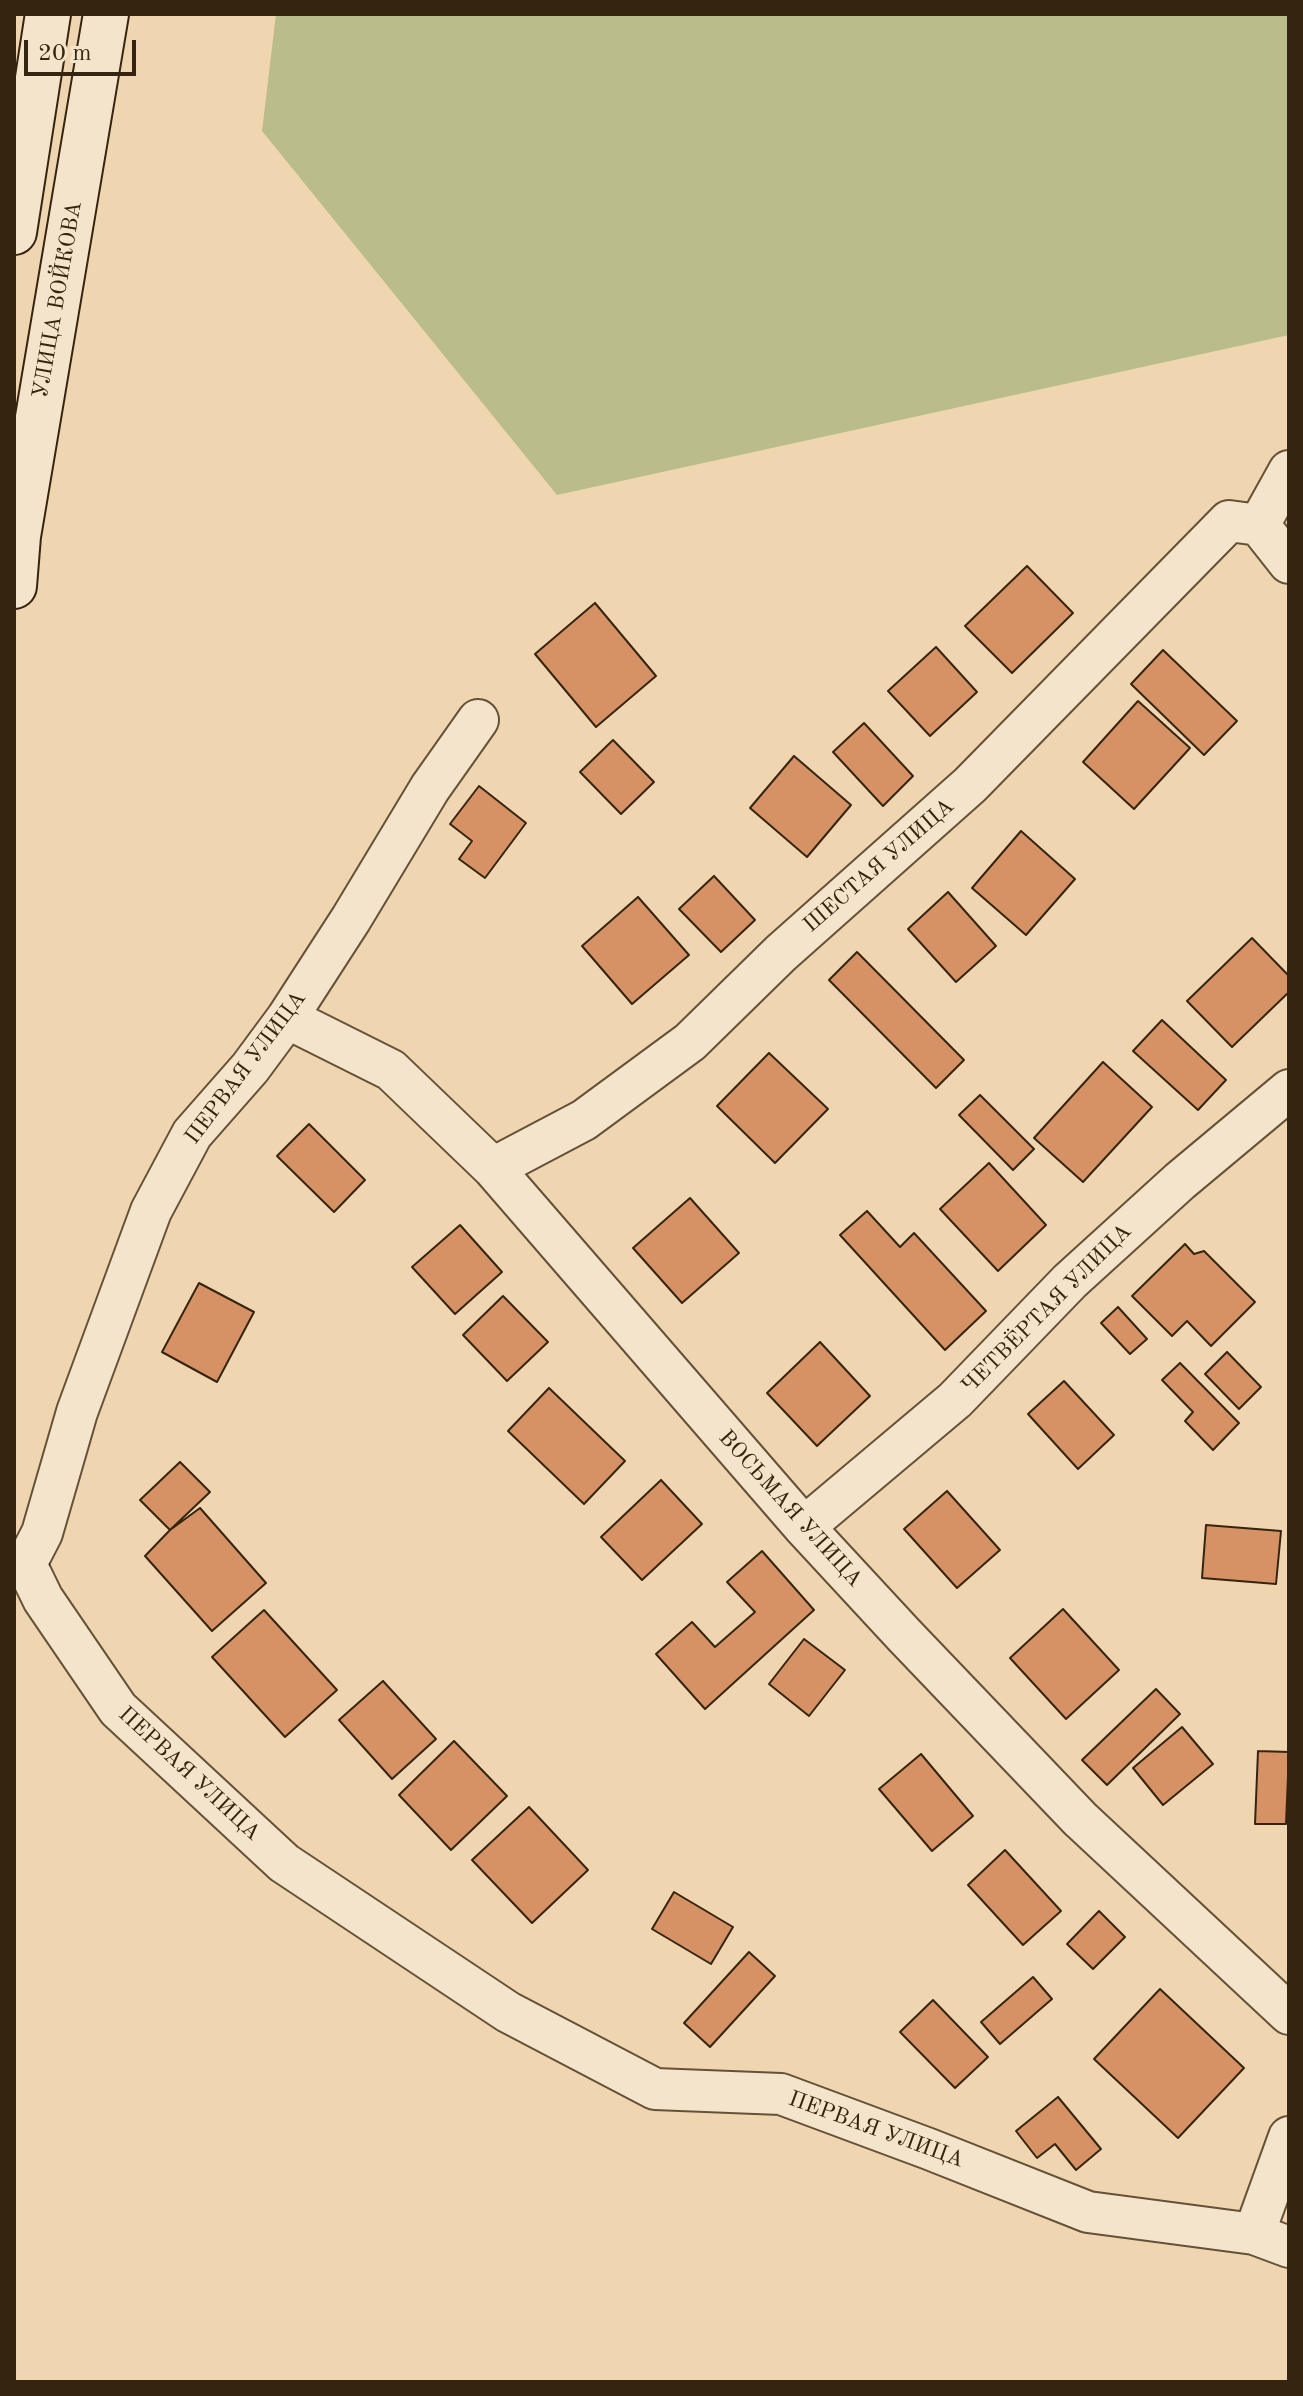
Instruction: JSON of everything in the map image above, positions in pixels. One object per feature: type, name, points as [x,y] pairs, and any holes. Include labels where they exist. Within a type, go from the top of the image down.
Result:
[{"type":"main road","points":[[14,232],[48,14]]},
{"type":"main road","name":"УЛИЦА ВОЙКОВА","points":[[14,586],[18,536],[106,14]]},
{"type":"street","name":"ШЕСТАЯ УЛИЦА","points":[[493,1168],[584,1120],[690,1042],[781,953],[970,785],[1244,523],[1289,471]]},
{"type":"street","points":[[1244,523],[1289,563]]},
{"type":"street","name":"ПЕРВАЯ УЛИЦА","points":[[478,720],[430,788],[287,1018],[250,1068],[192,1134],[151,1211],[77,1412],[42,1533],[20,1564],[118,1709],[262,1843],[284,1863],[508,2012],[655,2089],[781,2094],[1088,2212],[1271,2240]]},
{"type":"street","name":"ВОСЬМАЯ УЛИЦА","points":[[287,1018],[391,1070],[493,1168],[804,1527],[1080,1819],[1289,2014]]},
{"type":"street","name":"ЧЕТВЁРТАЯ УЛИЦА","points":[[804,1527],[955,1400],[1070,1281],[1180,1181],[1289,1090]]},
{"type":"street","points":[[1271,2240],[1289,2137]]},
{"type":"green space","points":[[276,14],[1289,14],[1289,335],[557,495],[262,131]]},
{"type":"building","points":[[1027,566],[1073,613],[1012,673],[965,626]]},
{"type":"building","points":[[595,603],[656,676],[596,727],[535,654]]},
{"type":"building","points":[[936,647],[977,692],[930,736],[888,691]]},
{"type":"building","points":[[1163,650],[1237,721],[1204,755],[1131,684]]},
{"type":"building","points":[[1138,701],[1190,748],[1134,809],[1083,762]]},
{"type":"building","points":[[864,723],[913,776],[883,806],[833,752]]},
{"type":"building","points":[[613,740],[654,782],[621,814],[580,772]]},
{"type":"building","points":[[794,756],[851,805],[807,857],[750,808]]},
{"type":"building","points":[[479,786],[526,823],[485,878],[459,859],[472,841],[450,824]]},
{"type":"building","points":[[1021,831],[1075,879],[1026,935],[972,888]]},
{"type":"building","points":[[714,876],[755,920],[721,952],[679,909]]},
{"type":"building","points":[[948,892],[996,946],[956,982],[908,929]]},
{"type":"building","points":[[638,897],[689,955],[632,1004],[582,946]]},
{"type":"building","points":[[1252,938],[1289,976],[1289,992],[1232,1047],[1187,1001]]},
{"type":"building","points":[[857,952],[964,1060],[936,1088],[829,980]]},
{"type":"building","points":[[1162,1020],[1226,1080],[1198,1110],[1133,1051]]},
{"type":"building","points":[[769,1053],[828,1109],[775,1163],[717,1106]]},
{"type":"building","points":[[1103,1062],[1152,1107],[1083,1182],[1034,1138]]},
{"type":"building","points":[[980,1095],[1034,1149],[1013,1170],[959,1115]]},
{"type":"building","points":[[309,1124],[365,1180],[334,1212],[277,1156]]},
{"type":"building","points":[[989,1163],[1046,1225],[998,1271],[940,1209]]},
{"type":"building","points":[[690,1198],[739,1253],[682,1303],[633,1248]]},
{"type":"building","points":[[867,1211],[900,1247],[914,1233],[986,1311],[945,1350],[840,1235]]},
{"type":"building","points":[[460,1225],[502,1272],[455,1314],[412,1267]]},
{"type":"building","points":[[1185,1244],[1194,1254],[1204,1251],[1255,1302],[1211,1346],[1187,1321],[1172,1336],[1132,1296]]},
{"type":"building","points":[[199,1283],[254,1312],[217,1382],[162,1352]]},
{"type":"building","points":[[503,1296],[548,1342],[507,1381],[463,1335]]},
{"type":"building","points":[[1118,1307],[1147,1339],[1130,1354],[1101,1323]]},
{"type":"building","points":[[820,1342],[870,1396],[817,1446],[767,1393]]},
{"type":"building","points":[[1227,1352],[1261,1387],[1239,1409],[1205,1374]]},
{"type":"building","points":[[1180,1363],[1239,1423],[1213,1450],[1185,1421],[1193,1412],[1162,1380]]},
{"type":"building","points":[[1064,1381],[1114,1435],[1078,1469],[1028,1414]]},
{"type":"building","points":[[549,1388],[625,1461],[584,1504],[508,1431]]},
{"type":"building","points":[[180,1462],[210,1492],[170,1530],[140,1500]]},
{"type":"building","points":[[661,1480],[702,1524],[642,1580],[601,1537]]},
{"type":"building","points":[[947,1491],[1000,1550],[957,1588],[904,1529]]},
{"type":"building","points":[[200,1508],[266,1583],[212,1631],[145,1556],[170,1530]]},
{"type":"building","points":[[1206,1525],[1281,1531],[1276,1584],[1202,1578]]},
{"type":"building","points":[[762,1551],[814,1610],[705,1709],[656,1654],[692,1622],[715,1647],[755,1612],[727,1582]]},
{"type":"building","points":[[1063,1609],[1119,1670],[1066,1719],[1010,1658]]},
{"type":"building","points":[[264,1610],[337,1690],[285,1737],[212,1657]]},
{"type":"building","points":[[804,1639],[845,1670],[809,1716],[769,1684]]},
{"type":"building","points":[[383,1681],[436,1739],[392,1779],[339,1720]]},
{"type":"building","points":[[1156,1689],[1180,1714],[1107,1785],[1082,1760]]},
{"type":"building","points":[[1182,1727],[1213,1764],[1163,1805],[1133,1768]]},
{"type":"building","points":[[454,1741],[507,1796],[451,1850],[399,1795]]},
{"type":"building","points":[[1258,1751],[1289,1752],[1286,1824],[1255,1824]]},
{"type":"building","points":[[921,1754],[973,1816],[932,1851],[879,1789]]},
{"type":"building","points":[[529,1807],[588,1870],[532,1923],[472,1860]]},
{"type":"building","points":[[1005,1850],[1061,1911],[1023,1945],[968,1885]]},
{"type":"building","points":[[674,1892],[733,1927],[711,1964],[652,1929]]},
{"type":"building","points":[[1099,1911],[1125,1937],[1093,1969],[1067,1944]]},
{"type":"building","points":[[749,1952],[775,1976],[710,2047],[684,2023]]},
{"type":"building","points":[[1033,1977],[1052,1999],[1000,2044],[981,2022]]},
{"type":"building","points":[[1160,1989],[1244,2068],[1178,2138],[1094,2059]]},
{"type":"building","points":[[933,2000],[988,2057],[955,2088],[900,2032]]},
{"type":"building","points":[[1058,2097],[1101,2149],[1076,2170],[1055,2144],[1037,2158],[1016,2131]]}]
